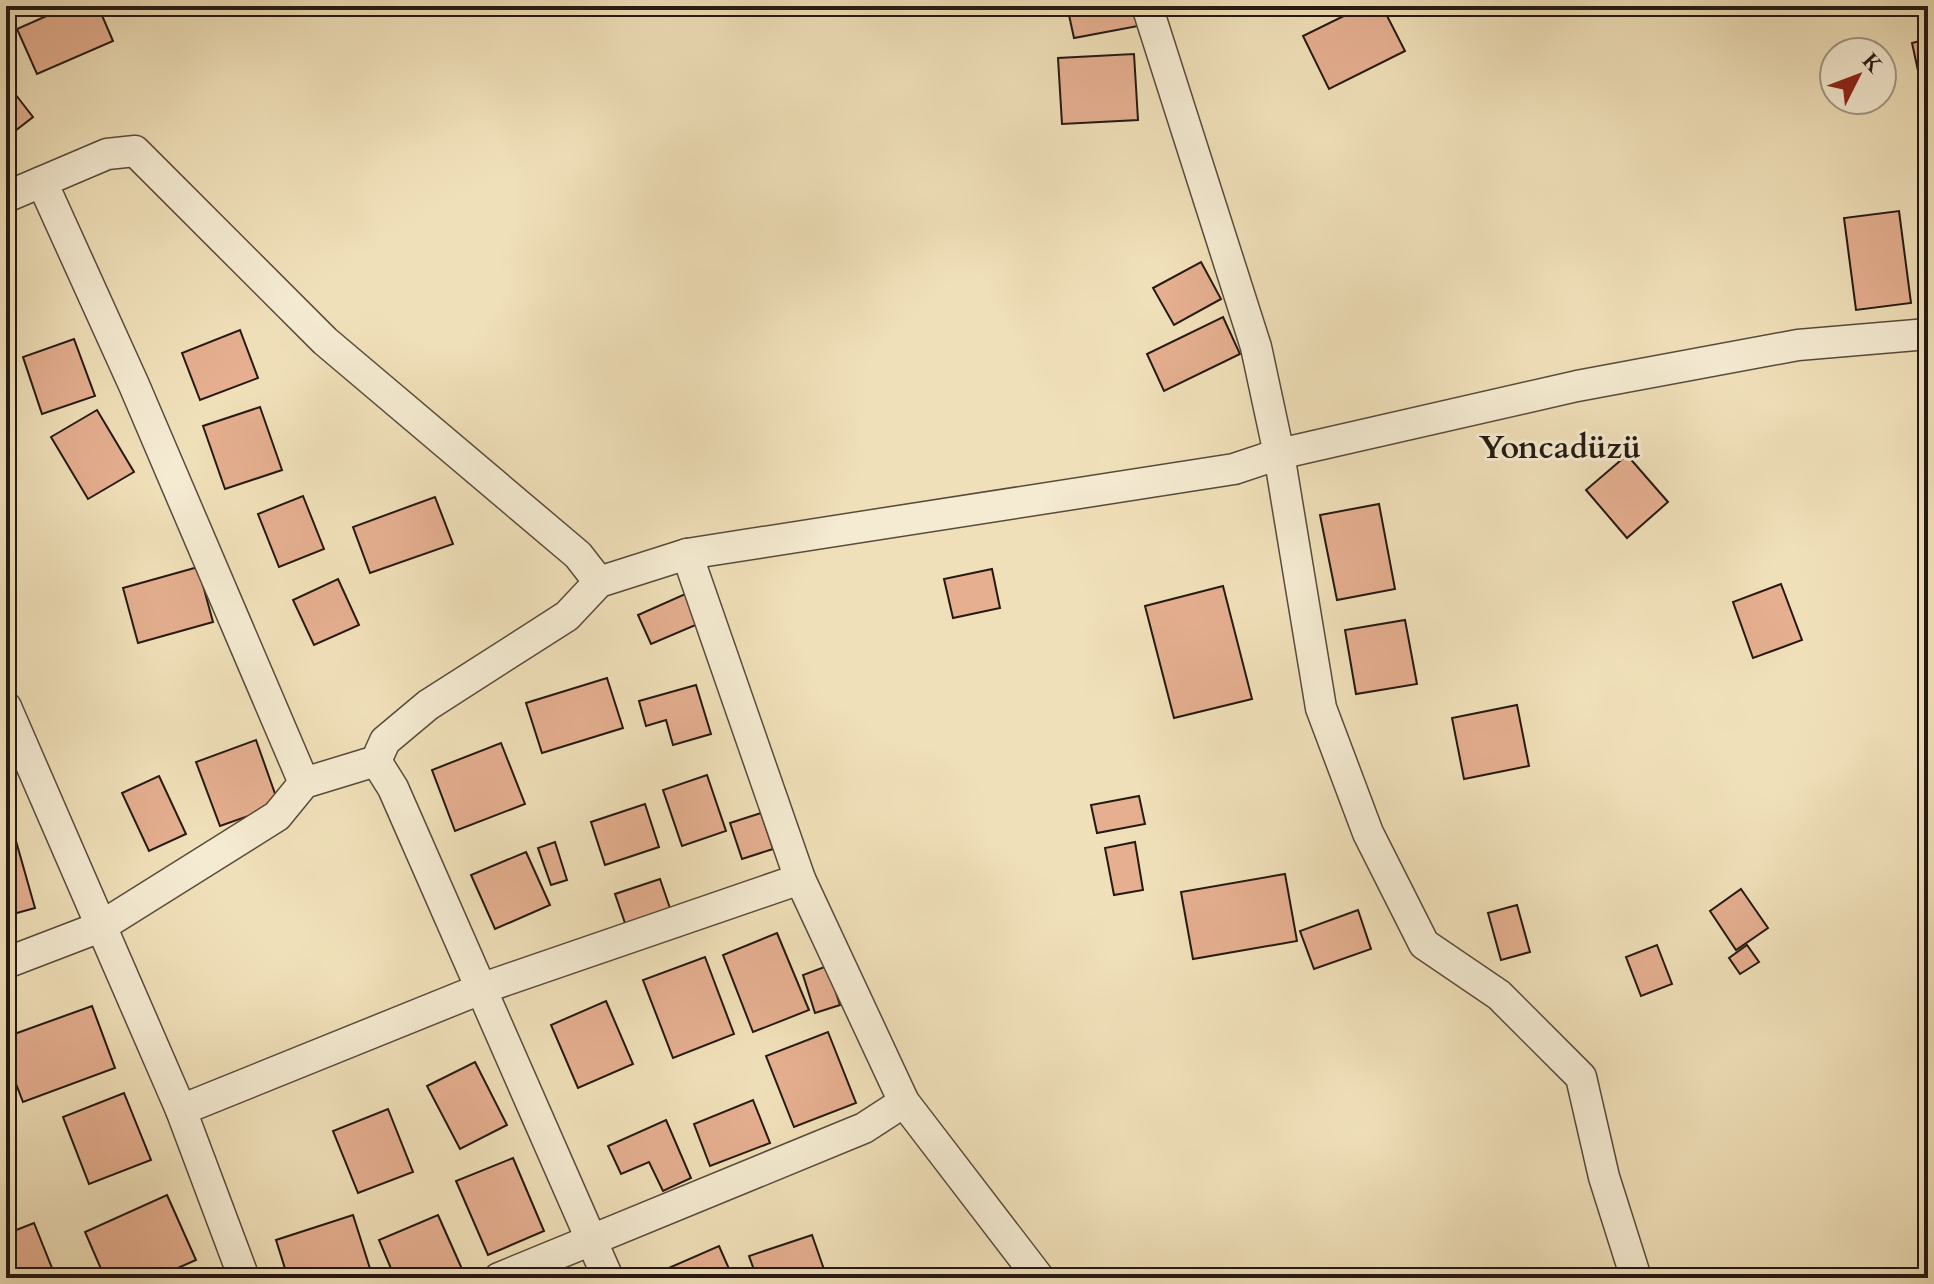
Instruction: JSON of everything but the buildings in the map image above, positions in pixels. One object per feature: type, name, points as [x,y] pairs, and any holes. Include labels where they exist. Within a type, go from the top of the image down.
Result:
[{"type":"street","points":[[1147,6],[1256,347],[1279,454],[1321,708],[1368,833],[1424,944],[1499,995],[1581,1077],[1604,1177],[1636,1278]]},
{"type":"street","points":[[6,197],[107,154],[135,151],[325,341],[578,555],[599,582]]},
{"type":"street","points":[[42,182],[140,399],[304,783]]},
{"type":"street","points":[[6,963],[100,927],[277,816],[304,783],[376,761],[385,741],[428,705],[567,616],[599,582],[687,554],[1234,469],[1279,454],[1622,378],[1798,345],[1928,334]]},
{"type":"street","points":[[687,554],[800,879],[904,1102],[1039,1278]]},
{"type":"street","points":[[6,707],[181,1110],[244,1278]]},
{"type":"street","points":[[376,761],[393,788],[483,988],[608,1278]]},
{"type":"street","points":[[181,1110],[483,988],[800,879]]},
{"type":"street","points":[[499,1278],[864,1128],[904,1102]]},
{"type":"district","name":"Yoncadüzü","points":[[1560,447]]}]
